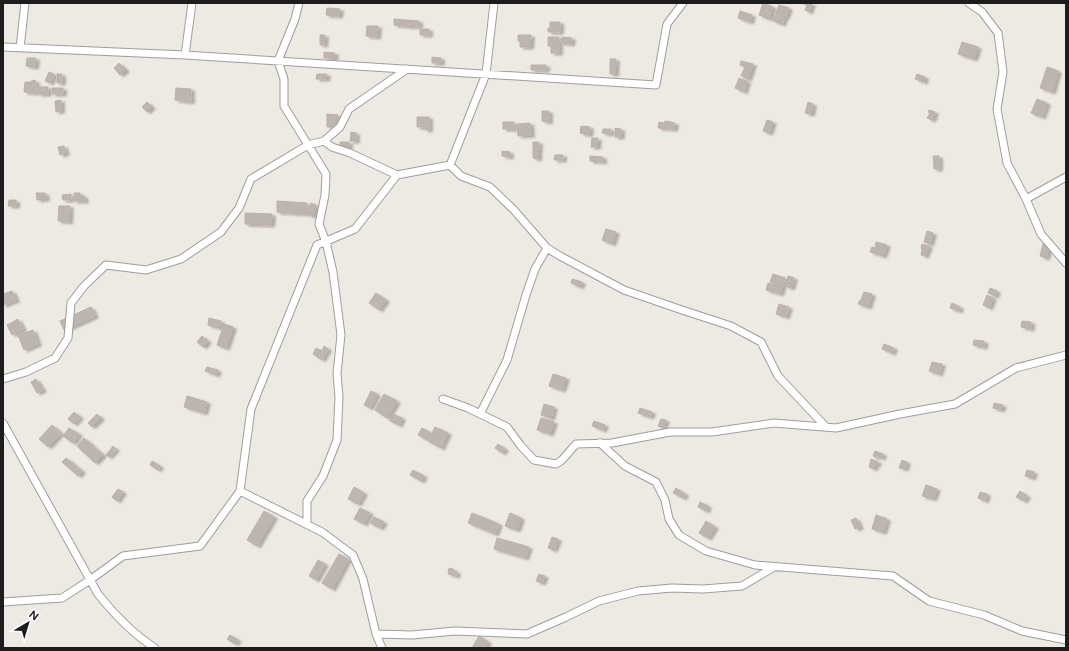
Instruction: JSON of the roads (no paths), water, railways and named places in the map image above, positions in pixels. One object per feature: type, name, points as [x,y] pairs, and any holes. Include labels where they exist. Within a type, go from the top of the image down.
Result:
[{"type":"street","points":[[20,48],[25,3]]},
{"type":"street","points":[[185,56],[192,3]]},
{"type":"street","points":[[299,3],[295,19],[278,61],[284,79],[284,106],[326,174],[325,195],[319,224],[326,242],[333,272],[341,335],[337,374],[339,397],[337,440],[322,476],[307,501],[307,524]]},
{"type":"street","points":[[450,165],[486,74],[494,3]]},
{"type":"street","points":[[3,47],[278,61],[656,85],[667,24],[681,3]]},
{"type":"street","points":[[969,3],[982,12],[998,33],[1003,72],[997,109],[1007,163],[1026,199],[1041,234],[1066,263]]},
{"type":"street","points":[[3,379],[26,372],[55,358],[68,338],[71,303],[84,286],[106,265],[146,270],[181,259],[221,232],[238,208],[251,179],[308,145],[324,141],[340,127],[349,109],[407,69]]},
{"type":"street","points":[[324,141],[332,147],[350,153],[397,175],[450,165]]},
{"type":"street","points":[[450,165],[461,176],[490,187],[514,210],[547,248],[567,260],[624,290],[731,326],[761,342],[778,376],[826,427]]},
{"type":"street","points":[[3,602],[62,598],[123,556],[200,546],[240,491],[251,409],[318,245],[355,229],[397,175]]},
{"type":"street","points":[[1026,199],[1066,177]]},
{"type":"street","points":[[480,414],[507,360],[526,295],[536,269],[547,248]]},
{"type":"street","points":[[443,399],[468,408],[507,427],[534,460],[556,464],[562,460],[576,444],[612,443],[670,432],[712,432],[774,423],[836,428],[955,404],[1016,368],[1066,355]]},
{"type":"street","points":[[3,423],[98,594],[112,612],[147,643],[155,648]]},
{"type":"street","points":[[600,443],[625,466],[656,482],[665,500],[669,519],[679,535],[706,551],[755,565],[893,576],[929,601],[984,615],[1022,631],[1066,640]]},
{"type":"street","points":[[240,491],[322,532],[353,555],[363,578],[376,634],[382,648]]},
{"type":"street","points":[[376,634],[412,635],[455,631],[527,634],[599,601],[638,591],[672,588],[703,589],[742,586],[775,566]]}]
